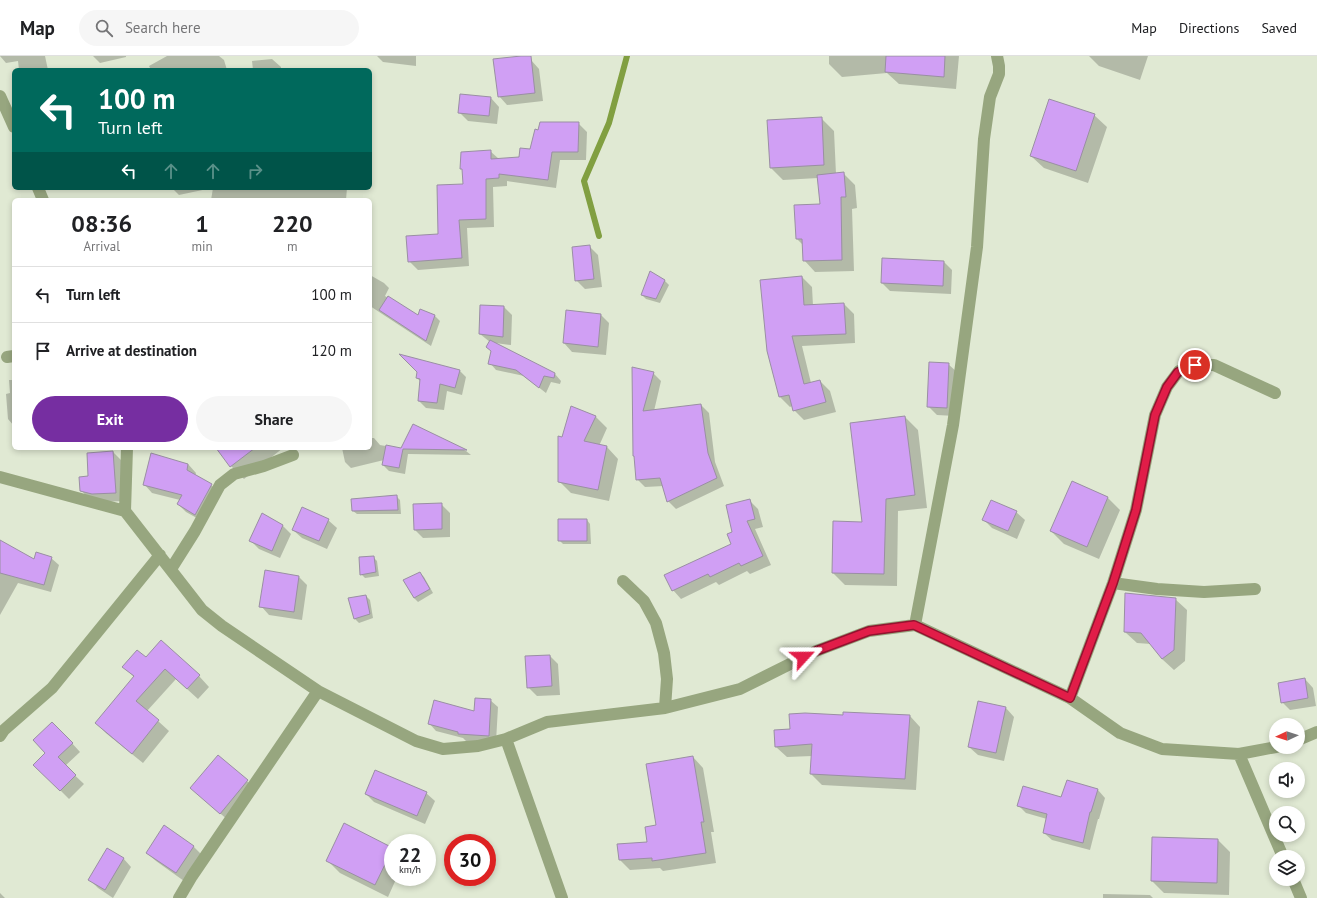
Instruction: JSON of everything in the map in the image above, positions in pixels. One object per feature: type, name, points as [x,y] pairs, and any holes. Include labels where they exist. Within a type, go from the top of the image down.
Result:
[{"type":"street","points":[[914,625],[953,425],[977,247],[984,140],[990,97],[999,74],[997,56]]},
{"type":"street","points":[[0,96],[12,123]]},
{"type":"street","points":[[1070,698],[1113,583],[1136,510],[1155,415],[1167,387],[1178,372],[1195,365],[1214,365],[1275,393]]},
{"type":"street","points":[[125,511],[127,450]]},
{"type":"street","points":[[171,569],[220,485],[234,474],[264,466],[293,455]]},
{"type":"street","points":[[0,477],[125,511],[160,554],[202,610],[207,614],[255,649],[318,691],[416,741],[443,749],[478,746],[506,738],[547,722],[665,708],[740,688],[816,651],[869,631],[914,625],[1070,698],[1120,733],[1162,749],[1239,754],[1269,748]]},
{"type":"street","points":[[0,736],[4,730],[52,688],[160,554]]},
{"type":"street","points":[[623,581],[644,600],[656,623],[664,653],[667,680],[665,708]]},
{"type":"street","points":[[1113,583],[1157,589],[1204,592],[1255,589]]},
{"type":"street","points":[[179,898],[192,876],[318,691]]},
{"type":"street","points":[[1305,737],[1317,732]]},
{"type":"street","points":[[506,738],[562,898]]},
{"type":"street","points":[[1239,754],[1280,850]]},
{"type":"street","points":[[1296,886],[1301,898]]},
{"type":"building","points":[[531,56],[535,93],[498,97],[493,59]]},
{"type":"building","points":[[886,56],[945,56],[944,77],[885,72]]},
{"type":"building","points":[[460,94],[491,97],[489,116],[458,113]]},
{"type":"building","points":[[1049,99],[1095,114],[1076,171],[1030,156]]},
{"type":"building","points":[[822,117],[824,165],[770,168],[767,120]]},
{"type":"building","points":[[540,122],[579,122],[578,152],[552,152],[548,180],[499,174],[499,178],[486,179],[486,219],[459,220],[462,258],[408,262],[406,236],[438,234],[437,185],[463,184],[462,169],[460,169],[461,152],[491,150],[491,159],[519,157],[520,148],[530,149],[535,129],[538,130]]},
{"type":"building","points":[[844,172],[846,197],[841,197],[842,260],[803,261],[802,239],[796,239],[794,205],[820,204],[817,175]]},
{"type":"building","points":[[590,245],[594,279],[575,281],[572,247]]},
{"type":"building","points":[[882,258],[944,261],[943,286],[881,283]]},
{"type":"building","points":[[650,271],[665,280],[656,299],[641,295]]},
{"type":"building","points":[[802,276],[804,305],[844,303],[846,334],[792,336],[804,384],[820,380],[826,402],[793,411],[789,395],[779,397],[767,351],[760,280]]},
{"type":"building","points":[[388,296],[418,315],[420,309],[435,315],[426,341],[379,310]]},
{"type":"building","points":[[480,305],[504,306],[503,337],[479,334]]},
{"type":"building","points":[[566,310],[601,314],[598,347],[563,343]]},
{"type":"building","points":[[490,340],[555,373],[554,378],[544,376],[539,388],[516,370],[488,364],[491,351],[486,347]]},
{"type":"building","points":[[399,354],[460,370],[455,388],[440,384],[437,403],[418,401],[420,379],[416,378],[417,372]]},
{"type":"building","points":[[929,362],[949,363],[947,408],[927,407]]},
{"type":"building","points":[[632,367],[654,372],[643,411],[701,404],[708,453],[717,478],[667,502],[660,478],[636,480],[633,456]]},
{"type":"building","points":[[571,406],[596,416],[584,441],[607,446],[598,490],[558,482],[558,436],[562,437]]},
{"type":"building","points":[[905,416],[915,495],[886,499],[884,574],[832,573],[833,521],[862,522],[850,423]]},
{"type":"building","points":[[413,424],[467,450],[403,449],[399,468],[382,465],[386,445],[401,448]]},
{"type":"building","points":[[217,450],[252,450],[230,467]]},
{"type":"building","points":[[113,451],[116,493],[92,494],[80,491],[79,477],[88,476],[87,453]]},
{"type":"building","points":[[151,453],[188,464],[187,470],[212,484],[195,515],[177,504],[182,495],[143,485]]},
{"type":"building","points":[[1072,481],[1108,497],[1087,547],[1050,531]]},
{"type":"building","points":[[397,495],[398,510],[352,511],[351,499]]},
{"type":"building","points":[[750,499],[755,519],[747,521],[763,556],[741,566],[739,563],[710,577],[708,574],[672,591],[664,575],[731,544],[727,534],[732,532],[726,505]]},
{"type":"building","points":[[991,500],[1017,511],[1008,531],[982,520]]},
{"type":"building","points":[[442,503],[442,529],[414,530],[413,504]]},
{"type":"building","points":[[302,507],[329,519],[319,541],[292,530]]},
{"type":"building","points":[[262,513],[283,525],[272,551],[249,541]]},
{"type":"building","points":[[558,519],[587,519],[587,541],[558,541]]},
{"type":"building","points":[[0,540],[34,559],[36,552],[52,557],[44,585],[0,573]]},
{"type":"building","points":[[374,556],[376,572],[360,575],[359,557]]},
{"type":"building","points":[[265,570],[299,576],[294,612],[259,607]]},
{"type":"building","points":[[420,572],[430,589],[414,598],[403,580]]},
{"type":"building","points":[[1125,593],[1176,598],[1174,650],[1162,659],[1141,633],[1124,632]]},
{"type":"building","points":[[366,595],[370,614],[354,619],[348,598]]},
{"type":"building","points":[[161,640],[200,675],[187,689],[165,669],[136,701],[159,720],[132,754],[95,723],[134,676],[122,667],[137,650],[146,657]]},
{"type":"building","points":[[550,655],[552,686],[527,688],[525,656]]},
{"type":"building","points":[[1305,678],[1308,698],[1281,703],[1278,683]]},
{"type":"building","points":[[475,698],[491,699],[489,736],[458,734],[458,732],[428,724],[434,700],[474,711]]},
{"type":"building","points":[[978,701],[1006,707],[996,753],[968,747]]},
{"type":"building","points":[[843,712],[910,715],[905,779],[810,774],[812,744],[775,747],[774,730],[790,729],[789,714],[805,713],[843,715]]},
{"type":"building","points":[[52,722],[73,743],[58,757],[76,775],[60,791],[33,765],[45,753],[33,740]]},
{"type":"building","points":[[218,755],[248,780],[220,814],[190,788]]},
{"type":"building","points":[[693,756],[704,822],[701,822],[706,853],[652,861],[652,858],[619,860],[617,844],[647,842],[645,827],[656,825],[646,764]]},
{"type":"building","points":[[375,770],[427,792],[417,816],[365,794]]},
{"type":"building","points":[[1067,780],[1098,789],[1090,812],[1083,843],[1043,833],[1047,814],[1017,806],[1023,786],[1061,797]]},
{"type":"building","points":[[344,823],[384,843],[384,866],[375,885],[326,861]]},
{"type":"building","points":[[164,825],[194,846],[176,873],[146,853]]},
{"type":"building","points":[[1152,837],[1218,839],[1217,883],[1151,881]]},
{"type":"building","points":[[107,848],[124,858],[105,890],[88,880]]},
{"type":"waterway","points":[[599,236],[584,181],[609,123],[627,56]]},
{"type":"route","points":[[803,657],[869,631],[914,625],[1070,698],[1113,583],[1136,510],[1155,415],[1167,387],[1178,372],[1195,365]]}]
